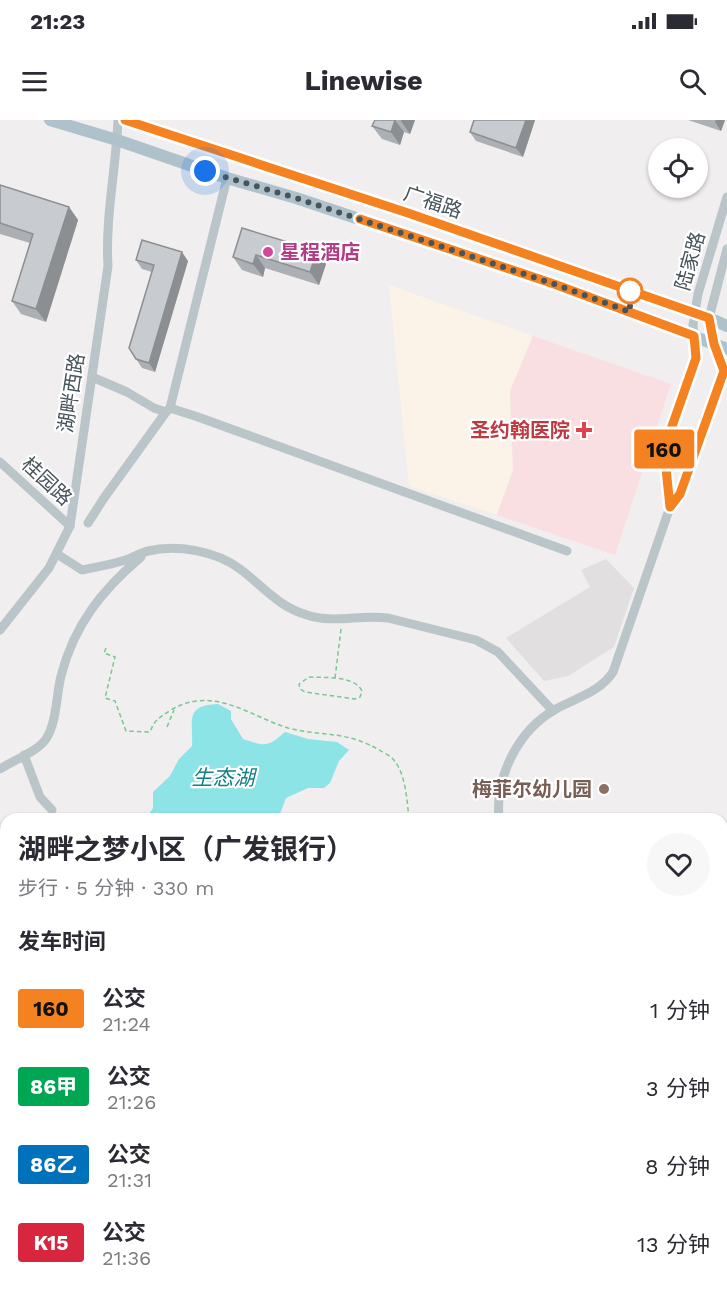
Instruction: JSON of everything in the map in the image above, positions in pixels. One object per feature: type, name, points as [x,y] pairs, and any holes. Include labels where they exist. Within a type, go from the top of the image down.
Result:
[{"type":"main road","name":"广福路","points":[[50,120],[296,198],[554,284],[727,349]]},
{"type":"main road","name":"广福路","points":[[125,120],[408,213],[727,326]]},
{"type":"street","name":"湖畔西路","points":[[0,630],[49,568],[70,526],[108,266],[106,243],[118,120]]},
{"type":"street","points":[[88,523],[168,410],[227,178]]},
{"type":"street","name":"陆家路","points":[[670,507],[664,449],[696,358],[694,336],[698,294],[727,197]]},
{"type":"street","name":"陆家路","points":[[670,507],[680,494],[724,371],[714,344],[709,318],[727,249]]},
{"type":"street","points":[[92,377],[127,392],[154,408],[168,410],[567,551]]},
{"type":"street","name":"桂园路","points":[[1,466],[70,526]]},
{"type":"street","points":[[499,813],[499,792],[508,764],[532,727],[553,711],[598,688],[613,672],[670,507]]},
{"type":"street","points":[[57,554],[82,570],[124,561],[148,551],[176,549],[221,558],[240,569],[280,603],[304,615],[342,619],[374,616],[388,618],[476,640],[498,652],[553,711]]},
{"type":"street","points":[[0,768],[39,746],[47,738],[61,676],[70,649],[88,613],[104,591],[148,551]]},
{"type":"street","points":[[24,755],[40,797],[52,810]]},
{"type":"path","points":[[335,679],[342,619]]},
{"type":"path","points":[[106,648],[104,653],[115,657],[105,698],[115,701],[126,731],[150,732],[155,720],[179,706],[210,700],[232,705],[289,728],[341,735],[367,742],[393,759],[402,776],[408,813]]},
{"type":"path","points":[[309,677],[335,679],[350,681],[360,686],[362,691],[360,697],[355,699],[305,692],[300,689],[299,684],[309,677]]},
{"type":"path","points":[[167,727],[174,709]]},
{"type":"shaded area","points":[[389,285],[533,336],[510,391],[513,470],[497,515],[409,486]]},
{"type":"shaded area","name":"圣约翰医院","points":[[533,336],[671,384],[615,555],[497,515],[513,470],[510,391]]},
{"type":"shaded area","points":[[606,559],[634,588],[614,647],[568,676],[544,681],[506,638],[590,587],[581,570]]},
{"type":"water","name":"生态湖","points":[[218,704],[231,711],[231,719],[243,739],[266,744],[285,732],[308,739],[337,742],[349,750],[339,761],[330,783],[324,788],[308,788],[286,798],[280,813],[150,813],[153,808],[153,792],[170,776],[179,759],[192,746],[193,715],[200,707]]},
{"type":"building","points":[[375,120],[395,120],[391,132],[372,126]]},
{"type":"building","points":[[474,120],[526,120],[516,148],[470,132]]},
{"type":"building","points":[[0,185],[69,207],[36,309],[12,301],[33,234],[0,223]]},
{"type":"building","points":[[242,228],[317,251],[310,272],[256,255],[253,264],[233,257]]},
{"type":"building","points":[[142,240],[182,252],[149,363],[136,359],[129,348],[154,265],[136,260]]},
{"type":"bus line","name":"160","points":[[125,120],[408,213],[709,318],[714,344],[724,371],[680,494],[670,507],[664,449],[696,358],[694,336],[554,284],[360,219]]},
{"type":"place","name":"星程酒店","points":[[268,252]]},
{"type":"place","name":"圣约翰医院","points":[[584,430]]},
{"type":"place","name":"梅菲尔幼儿园","points":[[604,789]]},
{"type":"route","points":[[205,171],[296,198],[554,284],[630,312],[630,291]]}]
